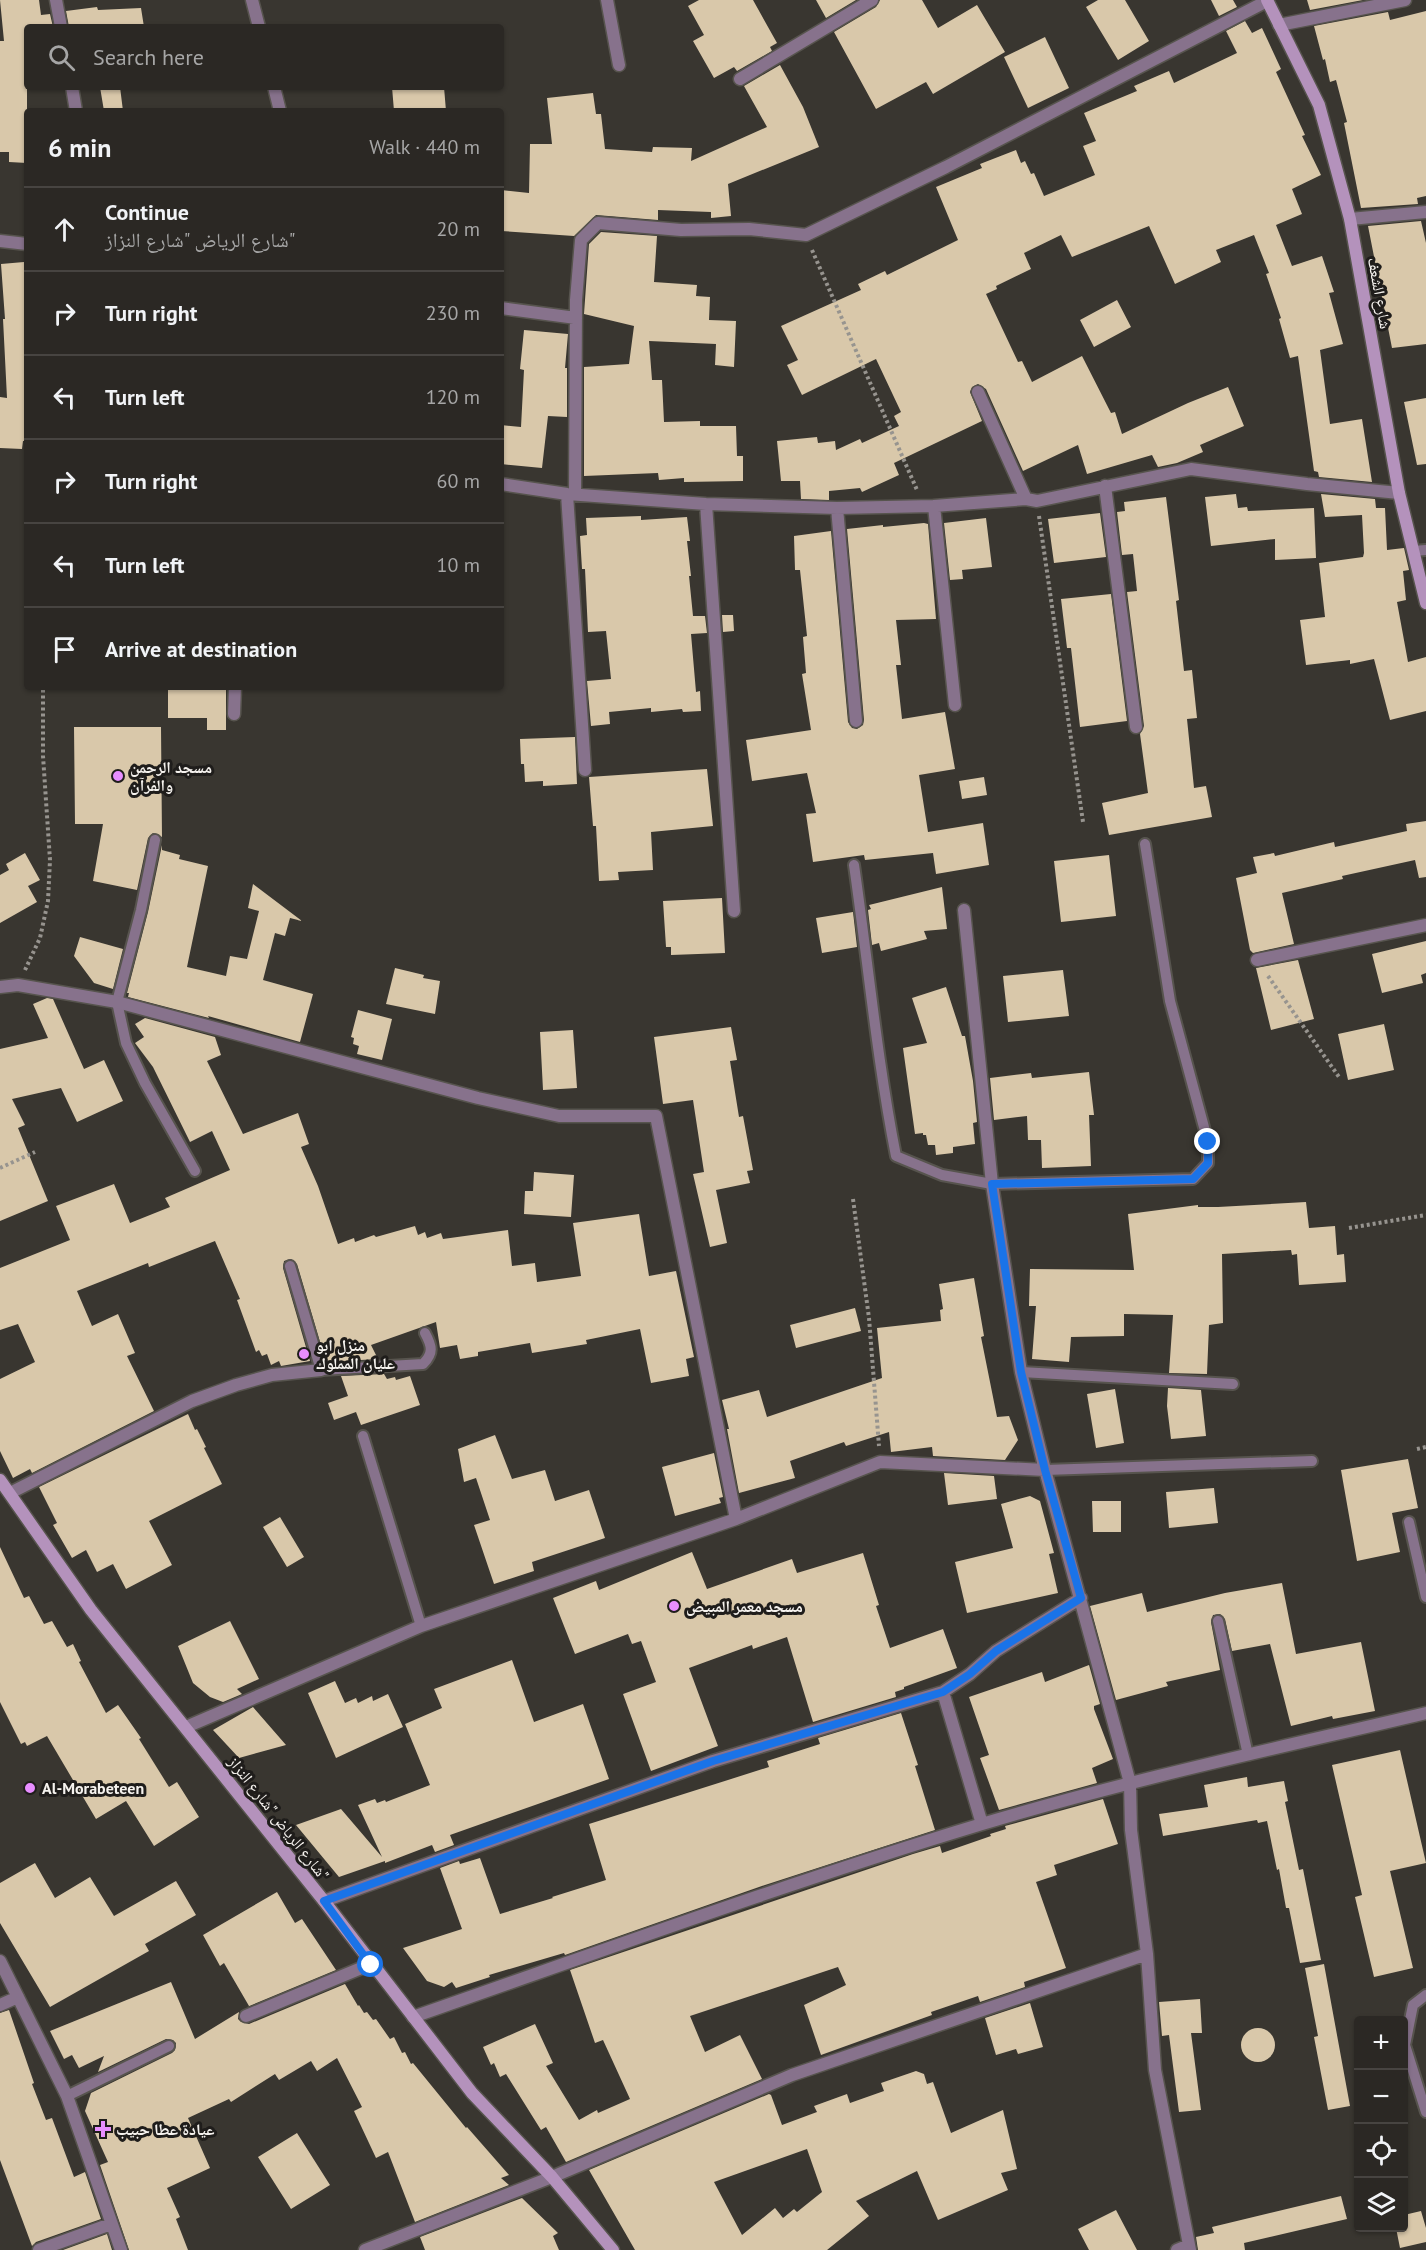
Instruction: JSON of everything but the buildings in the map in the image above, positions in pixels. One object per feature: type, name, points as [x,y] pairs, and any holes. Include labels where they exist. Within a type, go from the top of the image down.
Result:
[{"type":"street","points":[[56,0],[60,24]]},
{"type":"street","points":[[252,0],[258,24]]},
{"type":"street","points":[[607,0],[619,65]]},
{"type":"street","points":[[740,79],[872,0]]},
{"type":"street","points":[[1280,25],[1405,0]]},
{"type":"street","points":[[585,770],[571,494],[576,318],[581,240],[598,223],[681,230],[749,229],[806,235],[946,167],[1267,1]]},
{"type":"street","name":"شارع الشعف","points":[[1267,1],[1319,105],[1350,219],[1399,493],[1426,603]]},
{"type":"street","points":[[72,90],[76,108]]},
{"type":"street","points":[[275,90],[279,108]]},
{"type":"street","points":[[1350,219],[1426,212]]},
{"type":"street","points":[[0,241],[24,243]]},
{"type":"street","points":[[504,308],[576,318]]},
{"type":"street","points":[[978,392],[1032,500]]},
{"type":"street","points":[[504,484],[571,494],[706,504],[837,508],[1032,500],[1191,470],[1399,493]]},
{"type":"street","points":[[1105,486],[1136,727]]},
{"type":"street","points":[[706,504],[734,911]]},
{"type":"street","points":[[929,506],[955,705]]},
{"type":"street","points":[[837,508],[856,721]]},
{"type":"street","points":[[234,714],[235,690]]},
{"type":"street","points":[[964,910],[992,1184],[1021,1372],[1045,1470],[1130,1783],[1131,1830],[1147,1954],[1155,2070],[1190,2247],[1177,2250]]},
{"type":"street","points":[[1257,960],[1426,926]]},
{"type":"street","points":[[0,987],[18,986],[117,1002],[478,1098],[559,1116],[656,1116],[736,1519]]},
{"type":"street","points":[[10,1493],[192,1401],[272,1375],[321,1370]]},
{"type":"street","points":[[186,1727],[421,1626],[736,1519],[880,1462],[1045,1470]]},
{"type":"street","name":"شارع الرياض \"شارع النزاز\"","points":[[0,1480],[91,1610],[324,1901],[371,1965],[472,2092],[552,2177],[613,2250]]},
{"type":"street","points":[[324,1901],[713,1761],[943,1692],[970,1674],[996,1651],[1081,1598]]},
{"type":"street","points":[[943,1692],[982,1824]]},
{"type":"street","points":[[413,2017],[775,1891],[982,1824],[1130,1783],[1426,1713]]},
{"type":"street","points":[[365,2250],[552,2177],[792,2075],[1147,1954]]},
{"type":"street","points":[[0,1961],[67,2096],[121,2250]]},
{"type":"street","points":[[246,2016],[371,1965]]},
{"type":"street","points":[[0,2005],[18,1997]]},
{"type":"street","points":[[39,2250],[111,2224]]},
{"type":"lane","points":[[1413,551],[1426,550]]},
{"type":"lane","points":[[155,840],[141,910],[117,1002],[126,1043],[145,1083],[195,1171]]},
{"type":"lane","points":[[854,865],[882,1086],[896,1156],[942,1175],[992,1184],[1193,1179],[1208,1163],[1208,1142],[1170,1000],[1145,844]]},
{"type":"lane","points":[[290,1266],[321,1370],[423,1364],[430,1357],[432,1349],[425,1333]]},
{"type":"lane","points":[[1021,1372],[1233,1384]]},
{"type":"lane","points":[[363,1437],[421,1626]]},
{"type":"lane","points":[[1045,1470],[1312,1461]]},
{"type":"lane","points":[[1409,1522],[1426,1597]]},
{"type":"lane","points":[[1218,1621],[1248,1755]]},
{"type":"lane","points":[[1426,1995],[1413,2005],[1405,2045],[1426,2112]]},
{"type":"lane","points":[[67,2096],[169,2046]]},
{"type":"path","points":[[806,235],[929,506]]},
{"type":"path","points":[[1032,500],[1083,822]]},
{"type":"path","points":[[18,986],[40,938],[48,901],[50,860],[43,756],[43,690]]},
{"type":"path","points":[[1257,960],[1339,1077]]},
{"type":"path","points":[[0,1168],[35,1152]]},
{"type":"path","points":[[853,1199],[869,1318],[880,1462]]},
{"type":"path","points":[[1349,1228],[1426,1215]]},
{"type":"path","points":[[1417,1449],[1426,1447]]},
{"type":"place","name":"مسجد الرحمن والفرآن","points":[[118,776]]},
{"type":"place","name":"منزل ابو عليان المملوك","points":[[304,1354]]},
{"type":"place","name":"مسجد معمر المبيض","points":[[674,1606]]},
{"type":"place","name":"Al-Morabeteen","points":[[30,1788]]},
{"type":"place","name":"عيادة عطا حبيب","points":[[103,2129]]},
{"type":"route","points":[[371,1965],[324,1901],[713,1761],[943,1692],[970,1674],[996,1651],[1081,1598],[1045,1470],[1021,1372],[992,1184],[1193,1179],[1208,1163],[1208,1142]]}]
